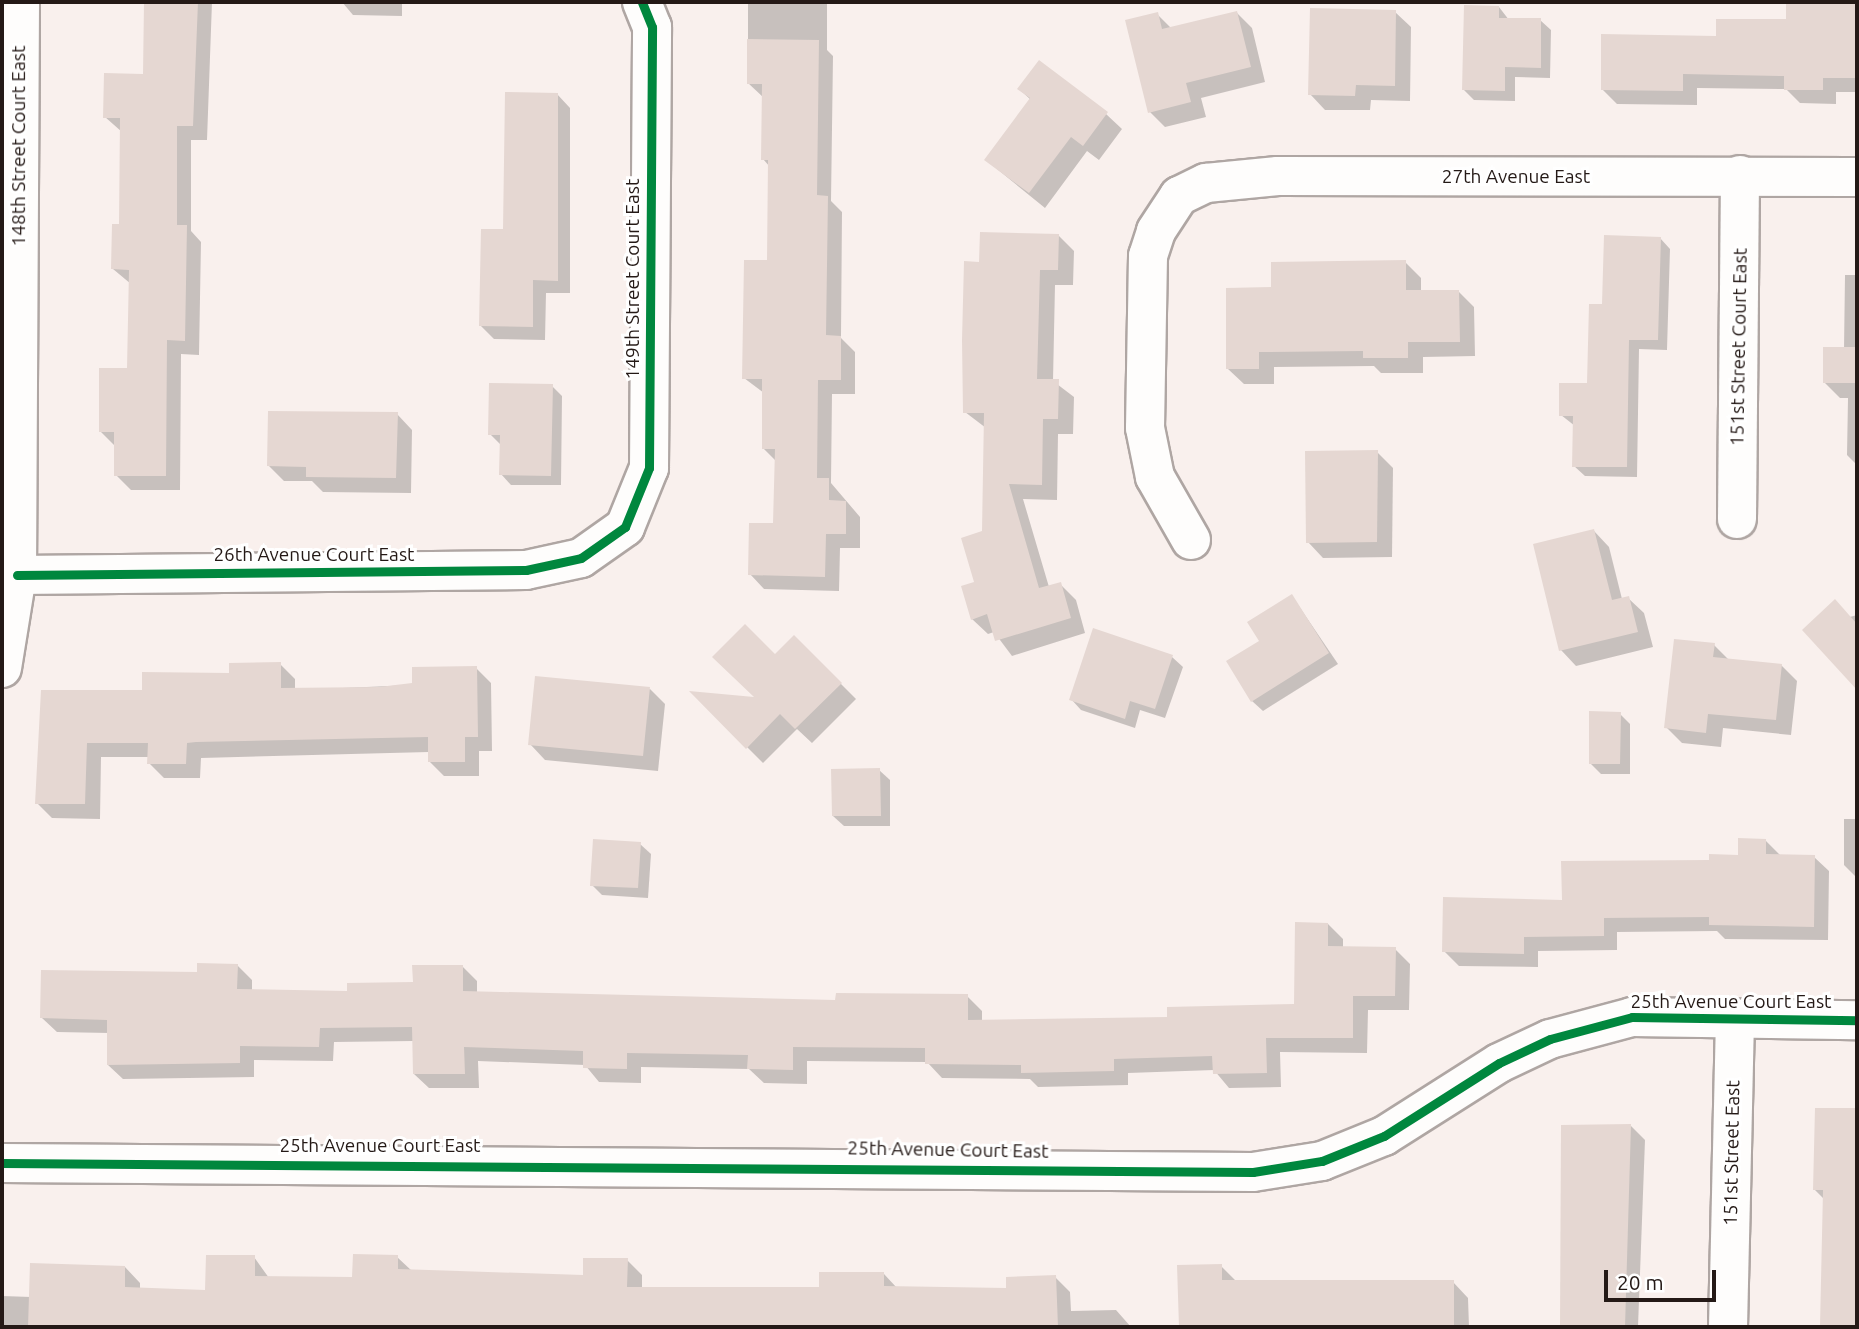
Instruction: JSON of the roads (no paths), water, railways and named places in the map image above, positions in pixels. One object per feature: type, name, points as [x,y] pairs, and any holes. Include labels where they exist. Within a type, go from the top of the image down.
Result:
[{"type":"street","name":"148th Street Court East","points":[[2,668],[17,575],[20,2]]},
{"type":"street","name":"149th Street Court East","points":[[604,542],[625,527],[649,468],[652,27],[642,2]]},
{"type":"street","name":"27th Avenue East","points":[[1191,540],[1155,477],[1145,428],[1148,256],[1156,230],[1179,196],[1206,183],[1278,176],[1857,177]]},
{"type":"street","name":"151st Street Court East","points":[[1737,519],[1740,176]]},
{"type":"street","name":"26th Avenue Court East","points":[[17,575],[526,570],[581,558],[604,542]]},
{"type":"street","name":"25th Avenue Court East","points":[[2,1163],[1253,1172],[1322,1161],[1384,1136],[1499,1063],[1550,1039],[1632,1017],[1857,1020]]},
{"type":"street","name":"151st Street East","points":[[1728,1327],[1735,1020]]}]
